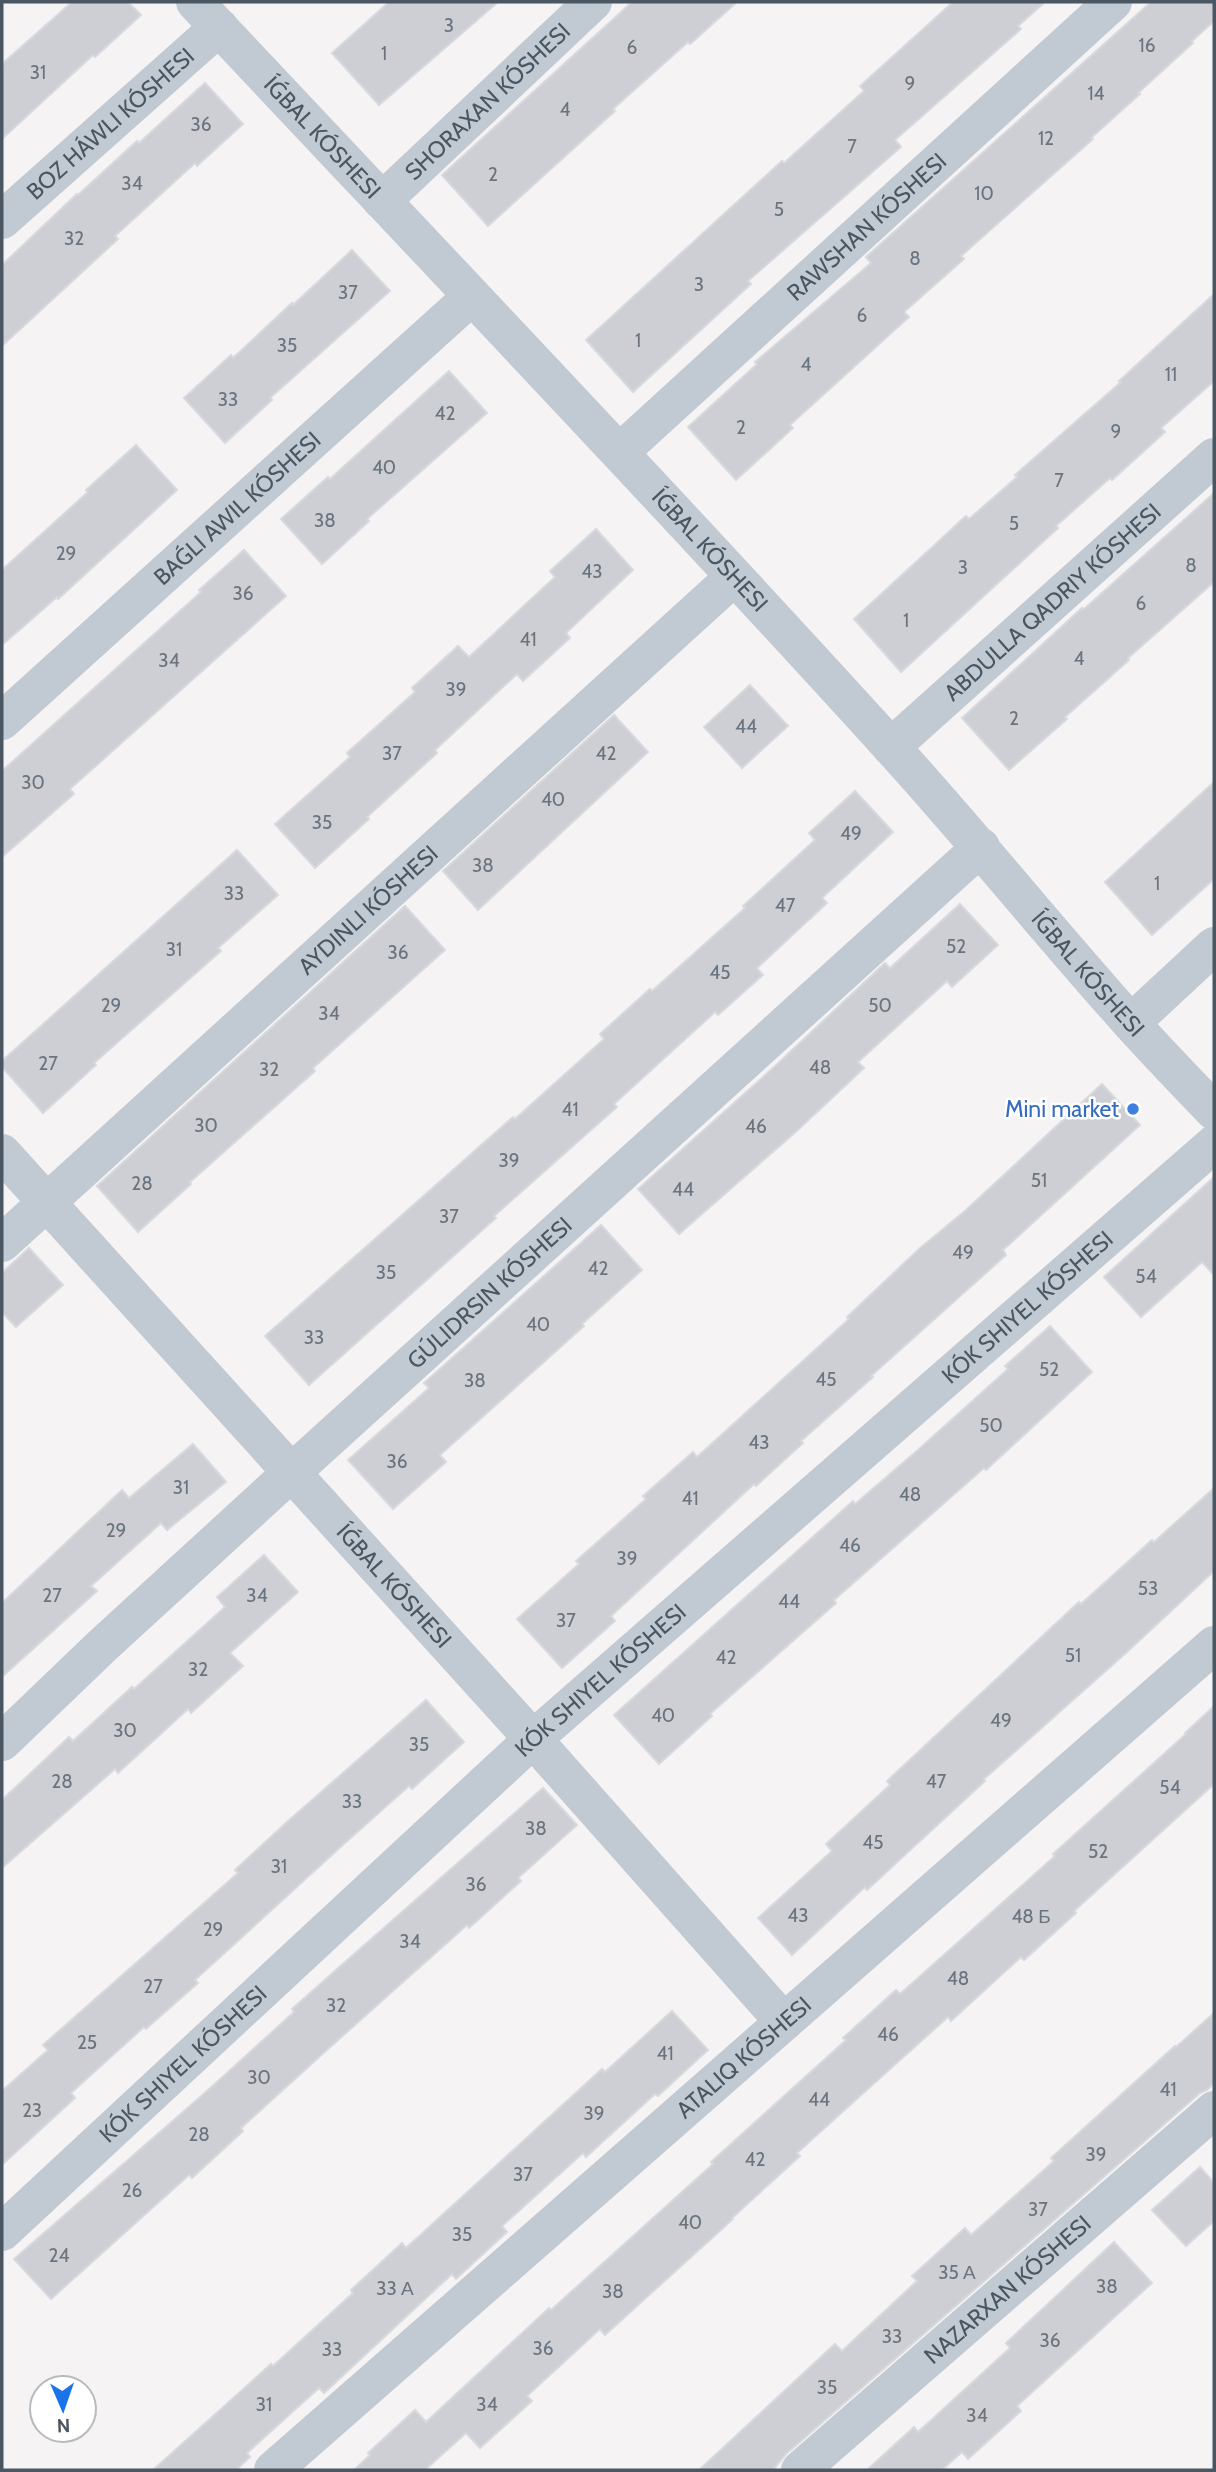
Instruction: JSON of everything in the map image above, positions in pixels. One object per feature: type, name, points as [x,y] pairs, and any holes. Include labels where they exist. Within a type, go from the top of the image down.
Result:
[{"type":"street","name":"SHORAXAN KÓSHESI","points":[[382,201],[593,2]]},
{"type":"street","name":"RAWSHAN KÓSHESI","points":[[620,452],[1113,2]]},
{"type":"street","name":"ÍǴBAL KÓSHESI","points":[[207,14],[620,452],[891,747],[981,847],[1131,1023],[1214,1111]]},
{"type":"street","name":"BOZ HÁWLI KÓSHESI","points":[[2,220],[207,14]]},
{"type":"street","points":[[2,721],[471,297]]},
{"type":"street","name":"ABDULLA QADRIY KÓSHESI","points":[[891,747],[1214,457]]},
{"type":"street","points":[[2,1243],[734,577]]},
{"type":"street","name":"GÚLIDRSIN KÓSHESI","points":[[2,1742],[291,1473],[981,847]]},
{"type":"street","points":[[1131,1023],[1214,946]]},
{"type":"street","name":"KÓK SHIYEL KÓSHESI","points":[[2,2232],[533,1739],[1214,1144]]},
{"type":"street","name":"ÍǴBAL KÓSHESI","points":[[2,1153],[533,1739],[784,2022]]},
{"type":"street","points":[[273,2470],[1214,1645]]},
{"type":"street","name":"NAZARXAN KÓSHESI","points":[[800,2470],[1214,2110]]},
{"type":"building","points":[[72,2],[128,2],[141,15],[95,57],[93,55],[2,139],[2,64]]},
{"type":"building","points":[[389,2],[498,2],[379,105],[332,53]]},
{"type":"building","points":[[632,2],[737,2],[613,109],[615,111],[488,226],[442,175]]},
{"type":"building","points":[[953,2],[1045,2],[1018,26],[1021,29],[895,140],[901,147],[748,281],[751,284],[633,392],[586,340],[782,161],[784,163],[864,91],[860,86]]},
{"type":"building","points":[[1151,2],[1214,2],[1214,21],[1091,138],[1093,139],[961,256],[964,259],[904,312],[909,317],[790,425],[793,428],[736,480],[688,427],[757,364],[755,362],[871,263],[866,257]]},
{"type":"building","points":[[205,83],[243,124],[197,166],[195,163],[115,236],[118,239],[2,346],[2,265],[77,194]]},
{"type":"building","points":[[352,250],[390,291],[270,398],[272,400],[225,443],[184,398],[231,355],[233,358]]},
{"type":"building","points":[[1214,294],[1214,381],[1161,428],[1165,432],[1056,526],[1058,528],[901,672],[854,619],[966,516],[969,519],[1017,477],[1015,475],[1121,382],[1119,381]]},
{"type":"building","points":[[449,371],[487,413],[367,519],[369,521],[322,564],[281,519],[328,477],[330,479]]},
{"type":"building","points":[[136,445],[177,490],[58,599],[57,597],[2,645],[2,570]]},
{"type":"building","points":[[1214,493],[1214,582],[1128,658],[1129,660],[1065,717],[1067,719],[1009,770],[962,718],[1082,608]]},
{"type":"building","points":[[596,529],[633,570],[566,633],[570,638],[523,681],[517,674],[315,868],[275,824],[350,757],[347,753],[415,692],[412,688],[458,646],[469,657],[555,577],[550,571]]},
{"type":"building","points":[[244,550],[286,596],[70,789],[74,794],[2,857],[2,771]]},
{"type":"building","points":[[750,685],[788,726],[742,768],[704,727]]},
{"type":"building","points":[[614,715],[648,752],[478,910],[443,871]]},
{"type":"building","points":[[1214,782],[1214,879],[1152,935],[1105,882]]},
{"type":"building","points":[[855,791],[893,832],[822,898],[827,903],[757,968],[763,975],[718,1015],[715,1012],[614,1104],[617,1107],[309,1385],[265,1336],[604,1039],[600,1034],[745,908],[743,906],[815,840],[809,833]]},
{"type":"building","points":[[237,850],[278,895],[218,948],[221,951],[94,1063],[96,1065],[43,1113],[2,1067],[2,1061]]},
{"type":"building","points":[[960,904],[998,945],[952,987],[947,981],[858,1062],[864,1068],[679,1234],[638,1189],[885,963],[890,968]]},
{"type":"building","points":[[405,906],[445,950],[313,1068],[315,1071],[138,1232],[97,1186]]},
{"type":"building","points":[[1102,1084],[1140,1125],[1003,1250],[1006,1255],[611,1616],[615,1621],[562,1668],[517,1619],[579,1564],[576,1561],[646,1499],[643,1496],[693,1452],[697,1457],[849,1319],[847,1317],[919,1249],[966,1210]]},
{"type":"building","points":[[1214,1177],[1214,1275],[1202,1262],[1141,1317],[1104,1277]]},
{"type":"building","points":[[601,1225],[642,1270],[582,1324],[584,1326],[440,1455],[446,1462],[393,1509],[348,1460],[429,1388],[424,1383]]},
{"type":"building","points":[[29,1248],[63,1285],[16,1327],[2,1312],[2,1273]]},
{"type":"building","points":[[1050,1326],[1092,1372],[986,1470],[984,1468],[834,1600],[836,1603],[710,1714],[712,1716],[659,1764],[614,1715],[853,1501],[855,1504],[919,1449],[1008,1369],[1005,1366]]},
{"type":"building","points":[[193,1444],[226,1482],[167,1530],[161,1523],[91,1586],[97,1591],[2,1677],[2,1603],[122,1490],[129,1498]]},
{"type":"building","points":[[1214,1488],[1214,1571],[984,1779],[985,1781],[867,1890],[865,1887],[792,1955],[758,1918],[832,1851],[826,1844],[890,1785],[887,1781],[1079,1602],[1081,1604]]},
{"type":"building","points":[[264,1555],[298,1592],[230,1653],[243,1666],[191,1713],[188,1709],[118,1773],[115,1769],[2,1868],[2,1800],[69,1737],[73,1741],[225,1607],[217,1597]]},
{"type":"building","points":[[426,1700],[464,1742],[412,1789],[409,1786],[345,1843],[195,1980],[198,1983],[71,2093],[75,2098],[2,2165],[2,2091],[48,2050],[43,2045],[238,1873],[235,1870],[287,1822]]},
{"type":"building","points":[[1214,1706],[1214,1784],[1024,1960],[1021,1957],[951,2021],[948,2017],[797,2153],[800,2156],[605,2335],[600,2329],[527,2396],[532,2401],[480,2448],[466,2433],[425,2470],[354,2470],[370,2455],[368,2453],[415,2410],[426,2422],[549,2308],[551,2310],[713,2164],[711,2162],[846,2040],[843,2038],[896,1990],[900,1994],[1055,1856],[1053,1854]]},
{"type":"building","points":[[543,1788],[577,1825],[518,1878],[521,1881],[469,1928],[467,1925],[241,2128],[243,2131],[192,2178],[189,2175],[51,2299],[14,2259],[207,2091],[294,2012],[292,2009]]},
{"type":"building","points":[[672,2011],[708,2050],[586,2157],[583,2153],[502,2226],[507,2232],[456,2279],[452,2274],[324,2393],[319,2388],[247,2453],[250,2457],[236,2470],[153,2470],[271,2364],[273,2366],[353,2293],[351,2290],[402,2243],[406,2248],[602,2069],[605,2072]]},
{"type":"building","points":[[1214,2013],[1214,2083],[1207,2090],[1200,2093],[786,2454],[773,2470],[699,2470],[835,2344],[842,2351],[917,2281],[912,2276],[965,2228],[971,2235],[1054,2161],[1051,2158]]},
{"type":"building","points":[[1200,2167],[1214,2183],[1214,2221],[1186,2246],[1152,2210]]},
{"type":"building","points":[[1114,2242],[1152,2283],[1017,2406],[1021,2411],[968,2459],[962,2452],[942,2470],[867,2470],[914,2427],[918,2432],[1010,2348],[1006,2343]]},
{"type":"place","name":"Mini market","points":[[1133,1109]]}]
